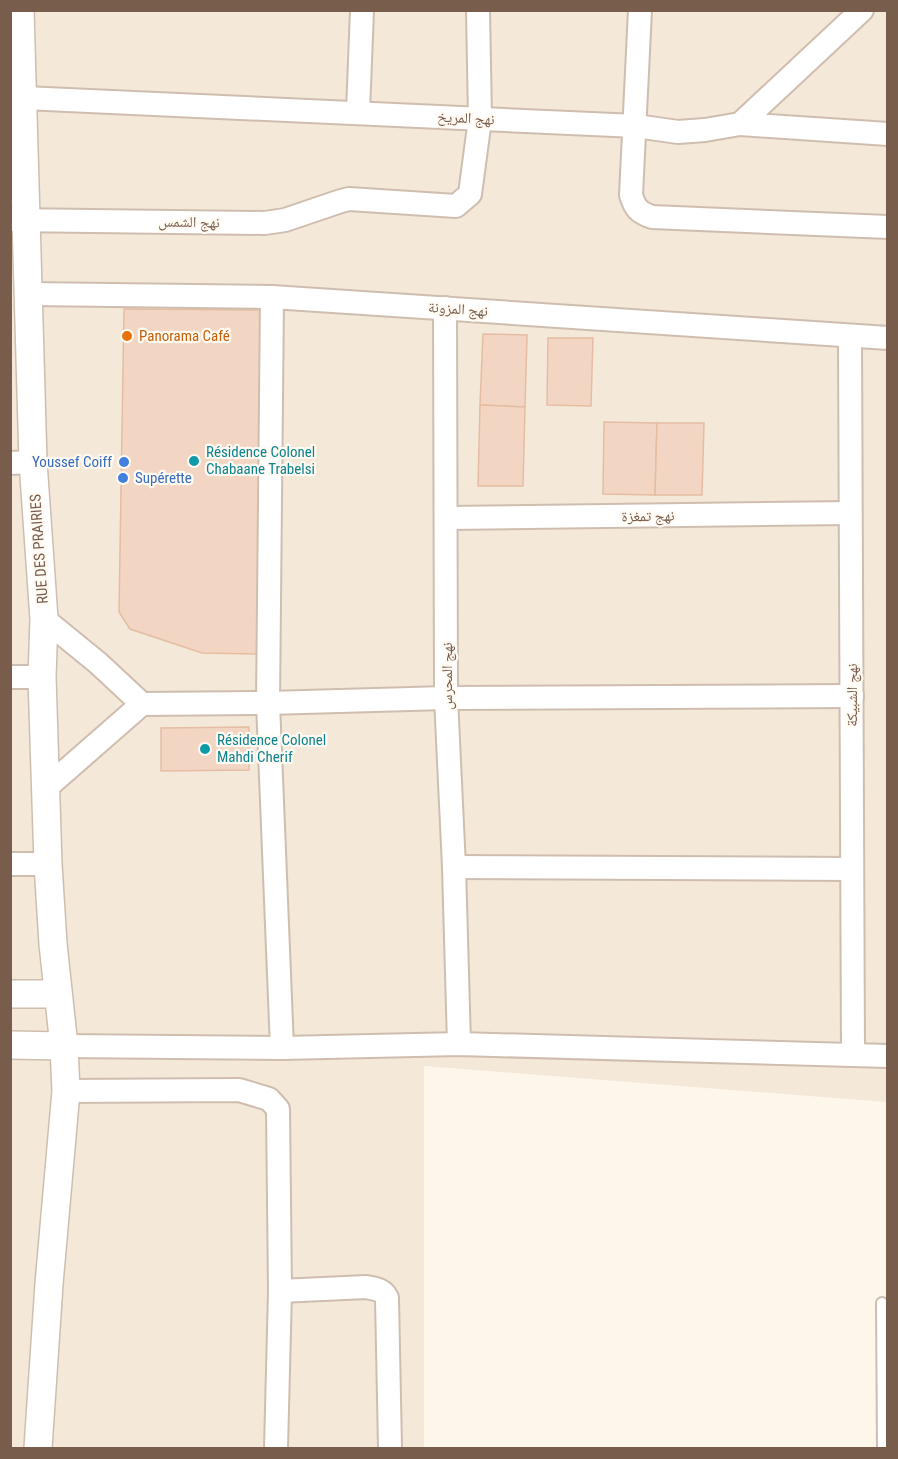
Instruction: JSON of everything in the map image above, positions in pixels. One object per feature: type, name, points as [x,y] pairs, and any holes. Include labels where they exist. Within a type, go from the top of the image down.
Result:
[{"type":"street","name":"RUE DES PRAIRIES","points":[[20,10],[24,98],[18,220],[29,294],[22,463],[44,619],[42,677],[48,864],[66,1091],[49,1284],[38,1449]]},
{"type":"street","points":[[358,112],[362,10]]},
{"type":"street","name":"نهج الشمس","points":[[18,220],[275,223],[349,200],[456,206],[470,194],[480,119],[478,10]]},
{"type":"street","points":[[640,10],[631,195],[635,208],[640,213],[652,217],[888,227]]},
{"type":"street","points":[[740,124],[862,10]]},
{"type":"street","name":"نهج المريخ","points":[[24,98],[636,126],[678,132],[740,124],[888,134]]},
{"type":"street","name":"نهج المزونة","points":[[29,294],[272,297],[888,339]]},
{"type":"street","points":[[272,297],[268,703],[282,1048]]},
{"type":"street","name":"نهج المحرس","points":[[445,308],[446,698],[459,1044]]},
{"type":"street","name":"نهج الشبيكة","points":[[850,336],[853,1054]]},
{"type":"street","name":"نهج تمغزة","points":[[447,518],[850,513]]},
{"type":"street","points":[[44,619],[98,663],[142,704]]},
{"type":"street","points":[[10,677],[42,677]]},
{"type":"street","points":[[46,788],[142,704],[446,698],[852,696]]},
{"type":"street","points":[[10,864],[48,864]]},
{"type":"street","points":[[454,867],[851,869]]},
{"type":"street","points":[[10,994],[57,994]]},
{"type":"street","points":[[10,1045],[282,1048],[459,1044],[888,1056]]},
{"type":"street","points":[[66,1091],[239,1090],[269,1099],[278,1109],[280,1291],[276,1449]]},
{"type":"street","points":[[280,1291],[366,1287],[378,1289],[384,1293],[387,1298],[390,1449]]},
{"type":"lane","points":[[882,1303],[883,1449]]},
{"type":"shaded area","points":[[10,11],[887,11],[887,1102],[424,1066],[424,1448],[11,1448]]},
{"type":"building","name":"Résidence Colonel Chabaane Trabelsi","points":[[124,309],[268,310],[262,654],[202,653],[130,629],[119,612]]},
{"type":"building","points":[[483,334],[527,335],[525,407],[480,405]]},
{"type":"building","points":[[548,338],[593,338],[591,406],[547,405]]},
{"type":"building","points":[[480,405],[525,407],[523,486],[478,486]]},
{"type":"building","points":[[604,422],[657,423],[655,495],[603,494]]},
{"type":"building","points":[[657,423],[704,423],[702,495],[655,495]]},
{"type":"building","name":"Résidence Colonel Mahdi Cherif","points":[[249,727],[249,770],[161,771],[161,728]]},
{"type":"place","name":"Panorama Café","points":[[127,336]]},
{"type":"place","name":"Résidence Colonel Chabaane Trabelsi","points":[[194,461]]},
{"type":"place","name":"Youssef Coiff","points":[[124,462]]},
{"type":"place","name":"Supérette","points":[[123,478]]},
{"type":"place","name":"Résidence Colonel Mahdi Cherif","points":[[205,749]]}]
